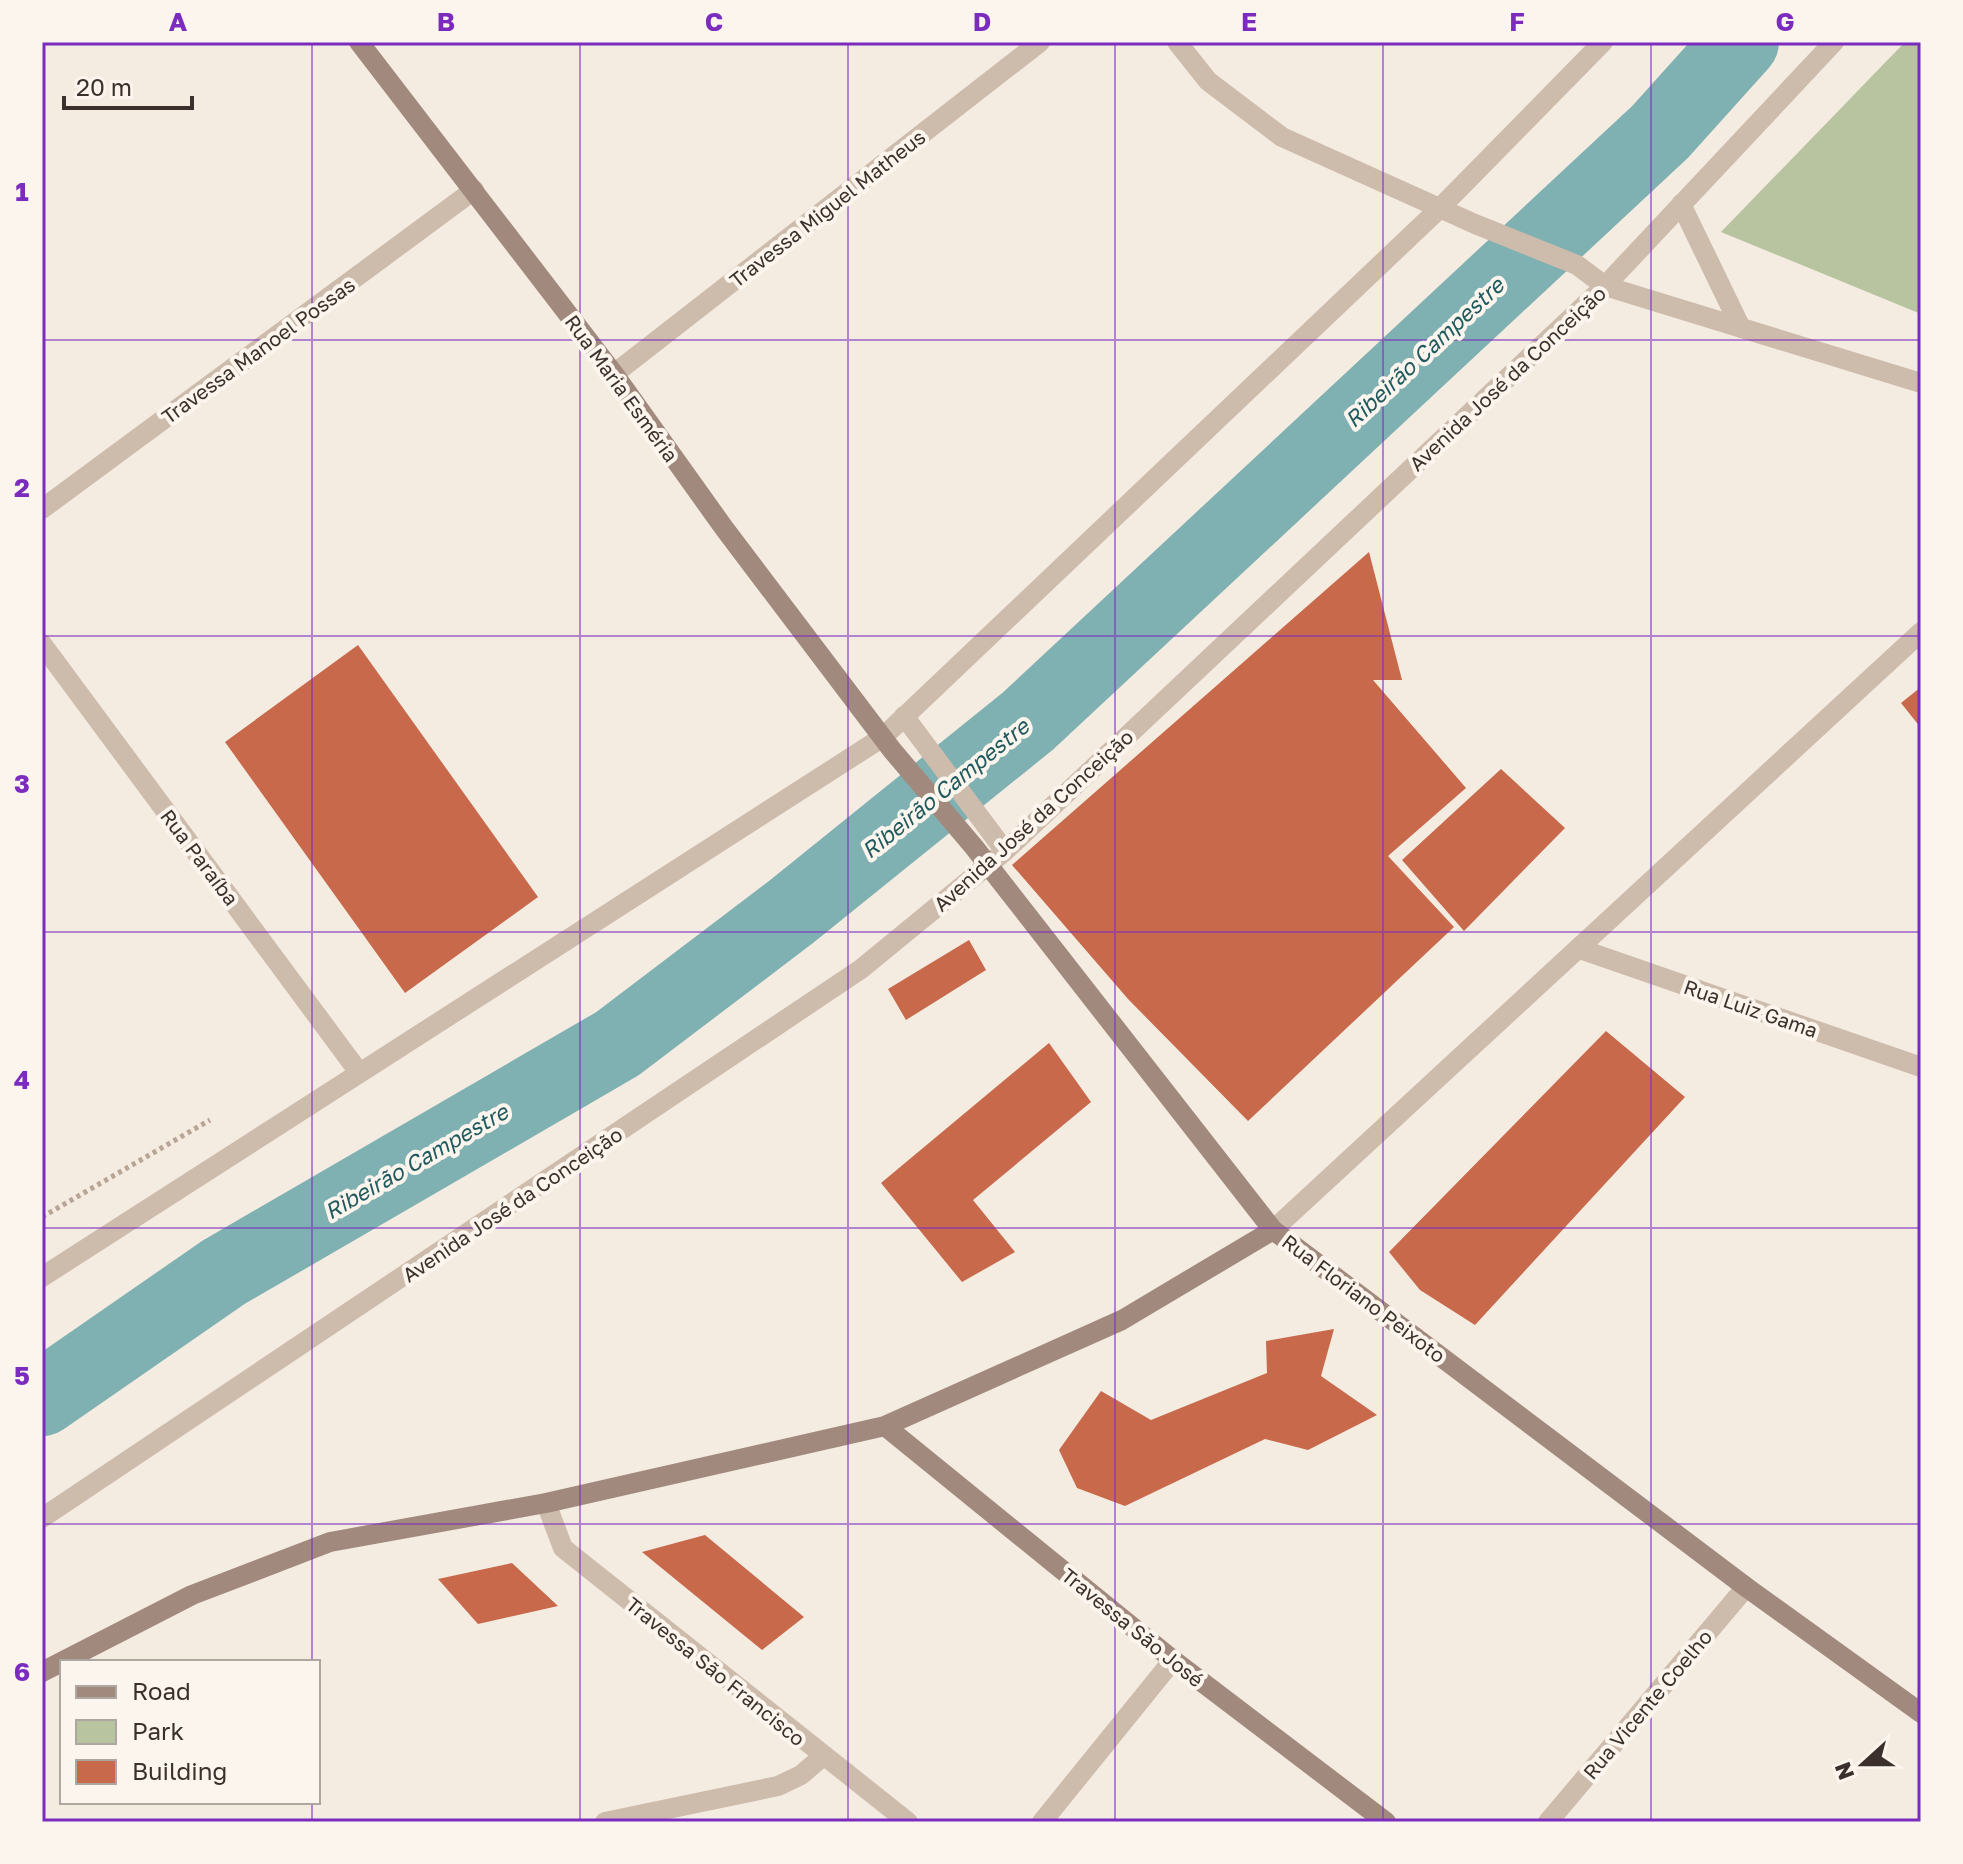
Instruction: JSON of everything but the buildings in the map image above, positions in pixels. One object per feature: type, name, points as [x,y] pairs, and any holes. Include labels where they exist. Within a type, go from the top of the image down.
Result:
[{"type":"main road","name":"Rua Maria Esméria","points":[[359,42],[614,374],[724,528],[888,743]]},
{"type":"main road","name":"Rua Floriano Peixoto","points":[[888,743],[974,847],[1273,1230],[1746,1587],[1921,1713]]},
{"type":"main road","points":[[65,1660],[192,1595],[330,1542],[546,1503],[885,1426],[1122,1320],[1273,1230]]},
{"type":"main road","name":"Travessa São José","points":[[885,1426],[1173,1660],[1386,1822]]},
{"type":"main road","points":[[42,1672],[60,1663]]},
{"type":"street","name":"Travessa Miguel Matheus","points":[[614,374],[1040,42]]},
{"type":"street","points":[[1177,42],[1208,81],[1282,137],[1475,224],[1577,265],[1605,286],[1921,383]]},
{"type":"street","points":[[42,1277],[358,1071],[888,743],[904,716],[1440,208],[1603,42]]},
{"type":"street","name":"Avenida José da Conceição","points":[[42,1518],[861,969],[988,867],[1605,286],[1834,42]]},
{"type":"street","name":"Travessa Manoel Possas","points":[[42,509],[474,190]]},
{"type":"street","points":[[1681,204],[1741,328]]},
{"type":"street","points":[[1273,1230],[1921,632]]},
{"type":"street","name":"Rua Paraíba","points":[[42,644],[358,1071]]},
{"type":"street","points":[[904,716],[1005,851]]},
{"type":"street","name":"Rua Luiz Gama","points":[[1580,949],[1921,1067]]},
{"type":"street","name":"Travessa São Francisco","points":[[546,1503],[563,1548],[822,1757],[908,1822]]},
{"type":"street","name":"Rua Vicente Coelho","points":[[1548,1822],[1746,1587]]},
{"type":"street","points":[[1042,1822],[1173,1660]]},
{"type":"street","points":[[605,1822],[778,1786],[801,1775],[822,1757]]},
{"type":"path","points":[[42,1217],[210,1120]]},
{"type":"green space","points":[[1905,42],[1921,42],[1921,314],[1721,232]]},
{"type":"waterway","name":"Ribeirão Campestre","points":[[42,1398],[224,1272],[617,1044],[791,912],[1028,721],[1660,132],[1741,42]]}]
